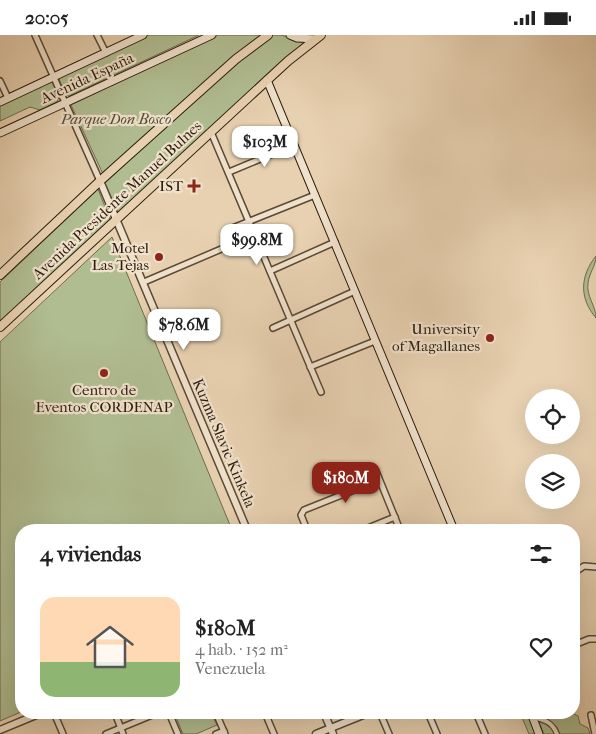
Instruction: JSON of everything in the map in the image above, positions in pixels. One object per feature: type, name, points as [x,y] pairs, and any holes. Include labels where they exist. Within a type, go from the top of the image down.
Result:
[{"type":"main road","name":"Avenida España","points":[[0,102],[143,35]]},
{"type":"main road","name":"Avenida España","points":[[0,133],[212,35]]},
{"type":"main road","name":"Avenida Presidente Manuel Bulnes","points":[[0,275],[100,181],[236,59],[268,35]]},
{"type":"main road","points":[[290,35],[297,38],[318,37]]},
{"type":"main road","name":"Avenida Presidente Manuel Bulnes","points":[[0,327],[267,80],[318,37]]},
{"type":"main road","points":[[267,80],[452,524]]},
{"type":"main road","points":[[534,719],[540,734]]},
{"type":"street","name":"Kuzma Slavic Kinkela","points":[[35,35],[144,282],[245,524]]},
{"type":"street","points":[[97,35],[106,53]]},
{"type":"street","points":[[0,81],[8,98]]},
{"type":"street","points":[[212,132],[321,392]]},
{"type":"street","points":[[229,172],[294,145]]},
{"type":"street","points":[[230,229],[315,195]]},
{"type":"street","points":[[270,271],[335,242]]},
{"type":"street","points":[[144,282],[226,247]]},
{"type":"street","points":[[273,328],[355,291]]},
{"type":"street","points":[[310,367],[376,341]]},
{"type":"street","points":[[376,471],[398,524]]},
{"type":"street","points":[[305,524],[302,513],[304,510],[379,480]]},
{"type":"street","points":[[378,524],[395,517]]},
{"type":"street","points":[[580,569],[584,566],[596,567]]},
{"type":"street","points":[[580,643],[589,639],[596,639]]},
{"type":"street","points":[[590,715],[596,734]]},
{"type":"street","points":[[0,730],[27,719]]},
{"type":"street","points":[[57,719],[63,734]]},
{"type":"street","points":[[117,719],[124,734]]},
{"type":"street","points":[[106,734],[143,719]]},
{"type":"street","points":[[172,719],[178,734]]},
{"type":"street","points":[[216,734],[225,732],[219,719]]},
{"type":"street","points":[[268,719],[274,734]]},
{"type":"street","points":[[326,719],[331,731]]},
{"type":"street","points":[[316,734],[331,731],[356,719]]},
{"type":"street","points":[[383,719],[389,734]]},
{"type":"street","points":[[431,719],[437,734]]},
{"type":"street","points":[[479,719],[485,734]]},
{"type":"street","points":[[543,719],[552,724],[557,734]]},
{"type":"green space","points":[[148,35],[199,35],[69,96],[65,94],[59,79],[62,75]]},
{"type":"green space","name":"Parque Don Bosco","points":[[217,35],[263,35],[103,174],[71,105]]},
{"type":"green space","points":[[273,35],[281,35],[305,43],[121,219],[105,183],[239,58]]},
{"type":"green space","points":[[49,81],[53,83],[59,97],[57,102],[40,110],[30,107],[0,121],[0,104]]},
{"type":"green space","points":[[98,189],[111,222],[0,327],[0,282]]},
{"type":"green space","points":[[112,237],[230,524],[15,524],[15,715],[0,721],[0,342]]},
{"type":"green space","points":[[596,256],[588,288],[596,318],[590,310],[584,295],[584,279]]},
{"type":"green space","points":[[177,719],[214,719],[217,725],[196,734],[183,734]]},
{"type":"green space","points":[[523,719],[530,719],[536,734],[529,734]]},
{"type":"green space","points":[[548,719],[579,719],[580,724],[588,728],[590,734],[560,734],[557,727]]},
{"type":"green space","points":[[539,722],[548,726],[554,734],[544,734]]},
{"type":"place","name":"IST","points":[[194,186]]},
{"type":"place","name":"Motel Las Tejas","points":[[159,257]]},
{"type":"place","name":"University of Magallanes","points":[[490,338]]},
{"type":"place","name":"Centro de Eventos CORDENAP","points":[[104,373]]}]
